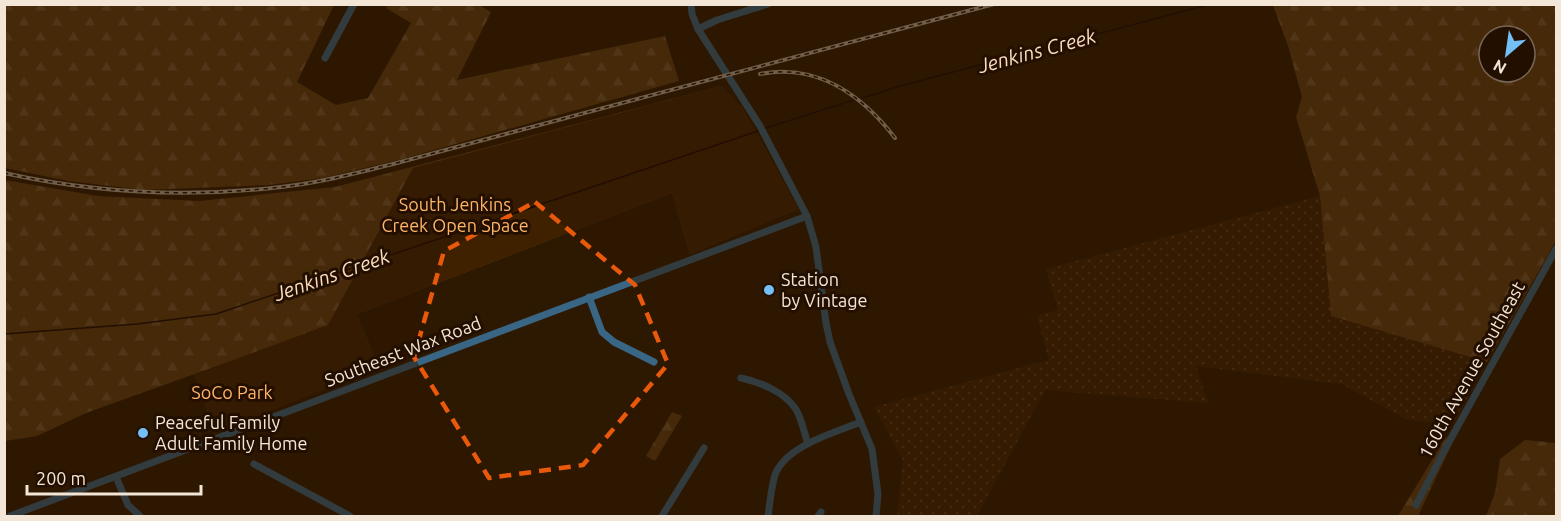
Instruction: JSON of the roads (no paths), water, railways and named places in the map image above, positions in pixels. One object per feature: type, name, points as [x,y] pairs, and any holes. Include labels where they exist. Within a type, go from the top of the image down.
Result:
[{"type":"street","points":[[325,58],[354,4]]},
{"type":"street","points":[[691,4],[698,29],[760,126],[807,216],[816,247],[830,342],[872,449],[878,494],[876,516]]},
{"type":"street","points":[[698,29],[717,20],[768,4]]},
{"type":"street","name":"Southeast Wax Road","points":[[10,516],[807,216]]},
{"type":"street","name":"160th Avenue Southeast","points":[[1416,505],[1444,450],[1557,249]]},
{"type":"street","points":[[590,297],[602,332],[614,342],[654,362]]},
{"type":"street","points":[[741,378],[762,384],[786,399],[796,409],[808,444]]},
{"type":"street","points":[[768,516],[775,475],[792,453],[861,422]]},
{"type":"street","points":[[662,516],[704,448]]},
{"type":"street","points":[[254,464],[350,516]]},
{"type":"street","points":[[116,477],[128,505],[140,516]]},
{"type":"waterway","name":"Jenkins Creek","points":[[863,98],[900,86],[1211,4]]},
{"type":"waterway","name":"Jenkins Creek","points":[[766,128],[854,100]]},
{"type":"waterway","name":"Jenkins Creek","points":[[4,334],[137,324],[216,314],[758,131]]},
{"type":"railway","points":[[4,173],[73,185],[142,192],[212,192],[309,183],[393,164],[994,4]]},
{"type":"railway","points":[[760,74],[800,73],[836,86],[868,108],[895,138]]},
{"type":"place","name":"Station by Vintage","points":[[769,290]]},
{"type":"place","name":"Peaceful Family Adult Family Home","points":[[143,433]]},
{"type":"park label","name":"South Jenkins Creek Open Space","points":[[455,215]]},
{"type":"park label","name":"SoCo Park","points":[[232,393]]}]
